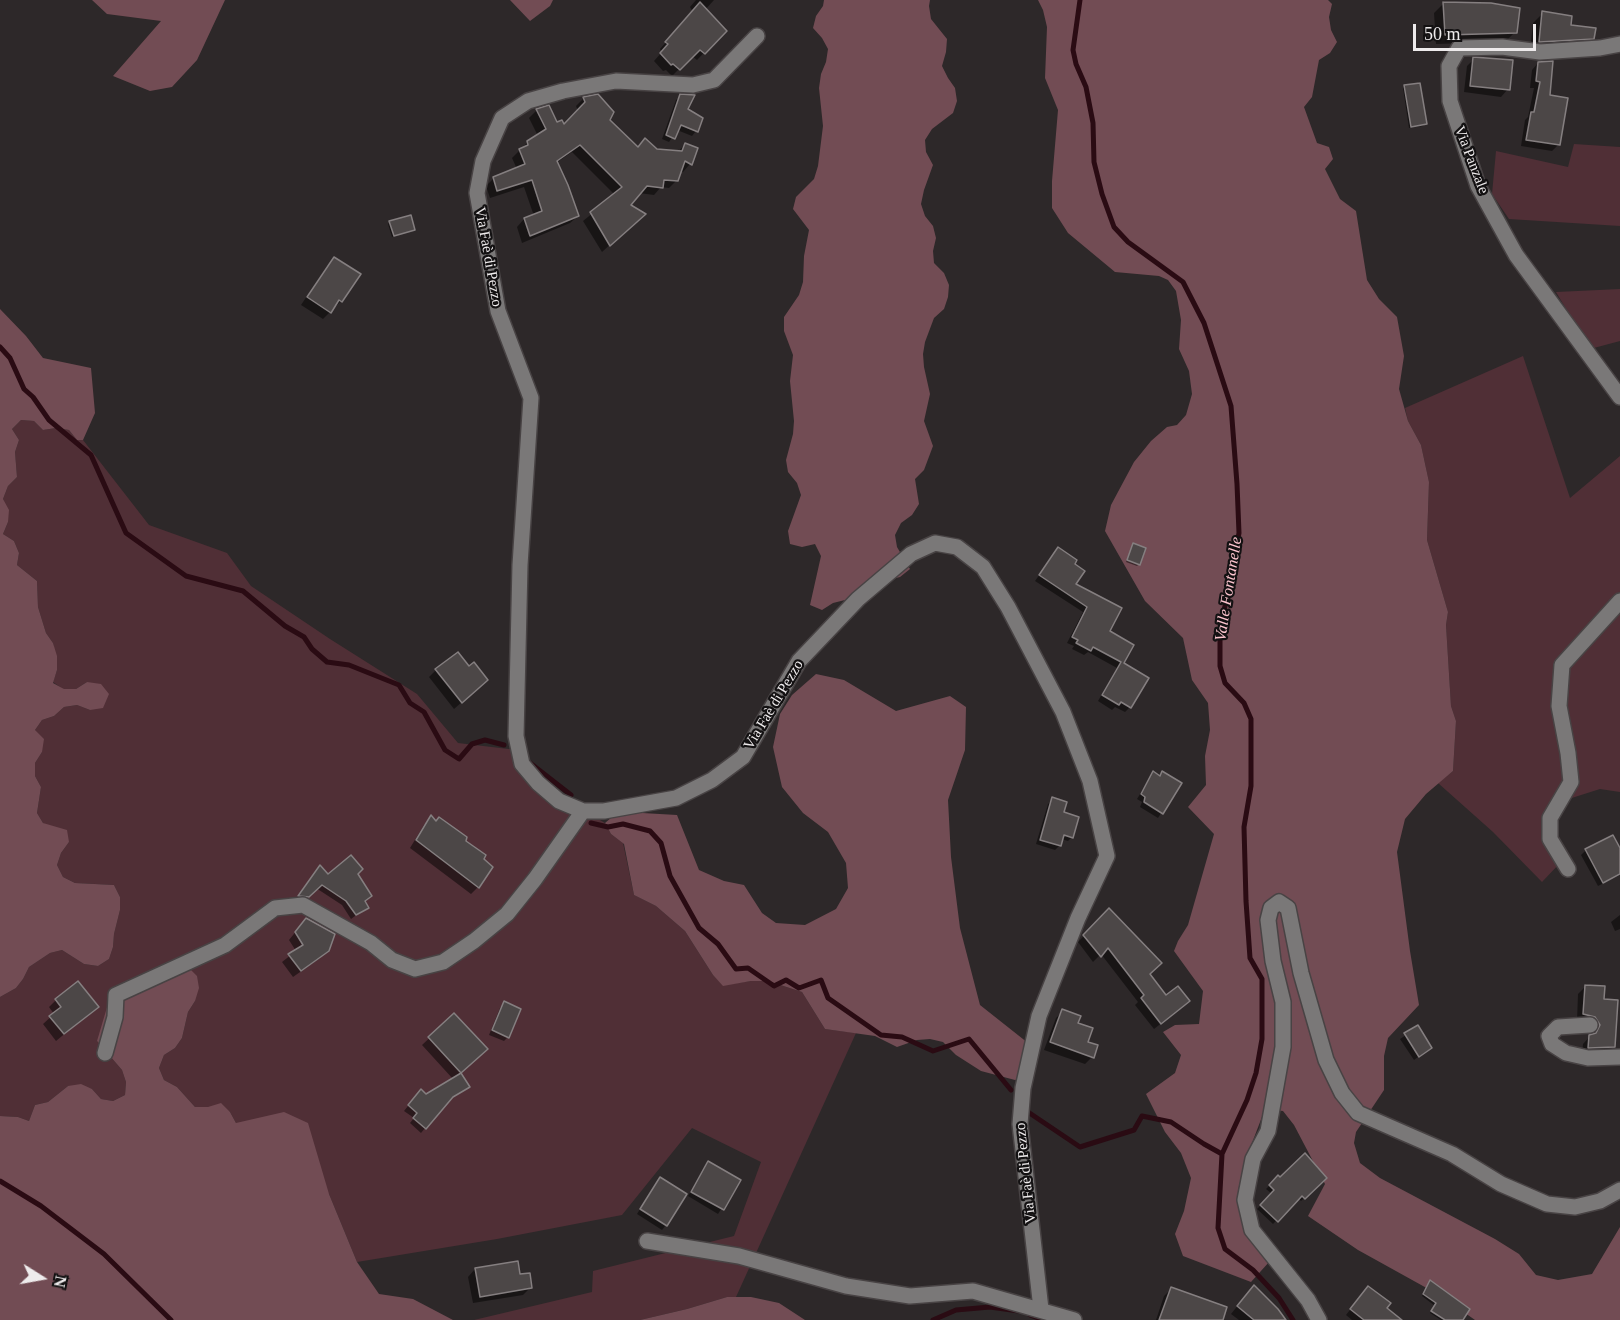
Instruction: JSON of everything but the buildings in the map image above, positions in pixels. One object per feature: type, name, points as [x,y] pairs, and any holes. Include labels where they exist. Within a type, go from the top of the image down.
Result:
[{"type":"street","name":"Via Faè di Pezzo","points":[[757,36],[714,80],[693,85],[616,81],[563,91],[528,101],[502,118],[483,161],[477,193],[498,311],[531,398],[520,565],[516,736],[522,764],[538,783],[559,801],[583,811],[604,811],[676,798],[712,780],[743,757],[799,661],[858,599],[911,554],[935,543],[957,547],[983,567],[1008,608],[1063,712],[1090,781],[1107,856],[1078,918],[1039,1016],[1023,1088],[1020,1124],[1041,1309]]},
{"type":"street","name":"Via Panzale","points":[[1620,44],[1600,48],[1540,51],[1502,47],[1459,48],[1449,66],[1450,101],[1478,186],[1516,255],[1620,397]]},
{"type":"street","points":[[1568,869],[1550,839],[1550,818],[1571,782],[1559,705],[1562,665],[1620,601]]},
{"type":"street","points":[[105,1053],[115,1017],[116,995],[225,945],[275,908],[303,905],[371,943],[392,960],[414,969],[443,962],[507,914],[583,811]]},
{"type":"street","points":[[1319,1320],[1308,1300],[1252,1230],[1245,1200],[1253,1159],[1268,1131],[1283,1047],[1283,1002],[1273,961],[1268,920],[1271,908],[1279,902],[1288,908],[1301,973],[1326,1060],[1342,1093],[1358,1113],[1452,1154],[1501,1184],[1547,1204],[1575,1207],[1600,1201],[1620,1190]]},
{"type":"street","points":[[1590,1025],[1558,1027],[1549,1036],[1552,1044],[1566,1053],[1588,1058],[1620,1057]]},
{"type":"street","points":[[647,1241],[739,1256],[846,1286],[910,1296],[973,1291],[1074,1320]]},
{"type":"shaded area","points":[[92,0],[225,0],[197,60],[172,87],[150,91],[113,76],[161,21],[107,14]]},
{"type":"shaded area","points":[[510,0],[553,0],[550,6],[530,21]]},
{"type":"shaded area","points":[[824,0],[930,0],[931,19],[947,39],[942,66],[955,88],[957,101],[953,113],[932,129],[925,140],[926,152],[933,165],[921,204],[925,216],[933,226],[936,238],[933,251],[934,263],[944,273],[949,285],[944,309],[934,318],[923,354],[930,394],[924,421],[933,446],[924,470],[915,479],[919,504],[912,515],[901,523],[895,535],[897,547],[910,569],[900,577],[876,583],[858,601],[845,600],[833,603],[822,610],[810,605],[821,556],[815,544],[802,547],[790,544],[788,531],[801,495],[797,483],[788,472],[786,460],[794,421],[790,381],[793,355],[784,331],[784,317],[799,295],[803,282],[804,256],[809,230],[793,209],[796,197],[814,179],[818,166],[823,126],[819,88],[828,49],[813,28]]},
{"type":"shaded area","points":[[1038,0],[1328,0],[1332,4],[1329,17],[1331,30],[1337,42],[1330,53],[1319,60],[1312,97],[1304,107],[1317,143],[1329,147],[1333,159],[1325,169],[1340,199],[1356,211],[1367,280],[1379,299],[1397,317],[1404,356],[1399,389],[1408,421],[1421,445],[1429,482],[1427,540],[1448,612],[1446,625],[1451,706],[1456,721],[1453,771],[1426,794],[1405,819],[1397,852],[1419,1005],[1388,1038],[1384,1056],[1384,1090],[1356,1132],[1354,1143],[1360,1163],[1380,1178],[1495,1239],[1519,1254],[1536,1275],[1558,1280],[1592,1274],[1620,1227],[1620,1320],[1475,1320],[1441,1296],[1358,1250],[1308,1216],[1325,1184],[1294,1125],[1283,1111],[1265,1109],[1244,1164],[1238,1191],[1270,1261],[1251,1282],[1183,1256],[1175,1234],[1184,1211],[1191,1178],[1181,1153],[1165,1132],[1146,1094],[1175,1073],[1181,1055],[1163,1032],[1175,1025],[1199,1024],[1203,991],[1174,951],[1188,925],[1214,834],[1188,807],[1206,785],[1205,756],[1210,730],[1208,703],[1192,680],[1183,638],[1145,601],[1105,531],[1111,505],[1134,462],[1151,441],[1167,427],[1177,425],[1186,415],[1192,394],[1189,371],[1179,349],[1181,320],[1176,291],[1168,280],[1159,276],[1115,272],[1068,233],[1052,208],[1058,110],[1045,78],[1047,27]]},
{"type":"shaded area","points":[[1574,144],[1620,147],[1620,226],[1509,219],[1492,194],[1496,151],[1568,167]]},
{"type":"shaded area","points":[[1620,289],[1620,341],[1590,349],[1556,292]]},
{"type":"shaded area","points":[[0,309],[43,358],[91,368],[95,413],[83,440],[77,440],[69,430],[56,428],[43,430],[34,421],[21,420],[12,429],[19,440],[15,452],[17,477],[8,486],[3,499],[9,510],[8,522],[3,534],[14,541],[19,553],[17,565],[37,581],[38,607],[46,633],[53,643],[57,656],[57,670],[53,683],[64,689],[76,689],[87,682],[101,684],[109,694],[103,708],[90,710],[77,705],[64,707],[54,716],[42,720],[35,730],[44,739],[42,752],[35,763],[35,776],[41,787],[37,813],[43,823],[67,830],[69,842],[61,853],[57,865],[63,877],[75,883],[114,885],[120,897],[120,910],[109,959],[98,966],[84,964],[62,950],[50,953],[29,967],[16,988],[0,997]]},
{"type":"shaded area","points":[[1523,356],[1570,498],[1620,456],[1620,792],[1600,789],[1556,803],[1541,825],[1561,862],[1542,882],[1493,832],[1438,783],[1453,771],[1456,721],[1451,706],[1446,625],[1448,612],[1427,540],[1429,482],[1421,445],[1408,421],[1405,408]]},
{"type":"shaded area","points":[[21,420],[34,421],[43,430],[56,428],[69,430],[77,440],[83,440],[149,525],[227,553],[251,586],[417,694],[458,743],[517,750],[571,803],[605,823],[611,834],[623,843],[634,895],[656,906],[685,931],[713,975],[723,985],[768,981],[802,992],[825,1029],[856,1033],[736,1297],[727,1297],[640,1320],[474,1320],[592,1292],[593,1271],[734,1236],[761,1162],[692,1128],[622,1215],[497,1239],[357,1262],[329,1194],[236,1123],[230,1112],[208,1107],[195,1107],[177,1087],[164,1080],[159,1068],[164,1055],[175,1048],[182,1038],[188,1012],[195,1001],[97,1041],[122,1070],[126,1082],[125,1095],[113,1101],[101,1099],[92,1089],[68,1086],[48,1102],[35,1105],[29,1121],[18,1117],[0,1116],[0,997],[16,988],[29,967],[50,953],[62,950],[84,964],[98,966],[109,959],[120,910],[120,897],[114,885],[75,883],[63,877],[57,865],[61,853],[69,842],[43,823],[37,813],[41,787],[35,776],[35,763],[42,752],[35,730],[42,720],[54,716],[64,707],[77,705],[90,710],[87,682],[76,689],[63,689],[53,682],[57,670],[53,643],[46,633],[38,607],[37,581],[17,565],[19,553],[14,541],[3,534],[8,522],[3,499],[8,486],[17,477],[15,452],[19,440],[12,429]]},
{"type":"shaded area","points":[[816,674],[844,680],[896,711],[950,696],[966,707],[965,750],[948,800],[951,857],[960,928],[980,1005],[1028,1043],[1026,1078],[1015,1080],[981,1071],[956,1055],[943,1042],[930,1039],[917,1040],[897,1047],[875,1036],[825,1029],[802,992],[768,981],[751,981],[723,986],[713,975],[685,931],[656,906],[634,895],[624,844],[611,834],[605,823],[612,817],[625,812],[677,815],[699,870],[724,881],[744,885],[762,913],[776,923],[805,925],[836,909],[848,888],[846,863],[828,832],[803,813],[782,787],[773,747],[780,714],[792,695]]},
{"type":"shaded area","points":[[188,967],[197,976],[199,988],[188,1012],[182,1038],[175,1048],[164,1055],[159,1068],[164,1080],[177,1087],[195,1107],[208,1107],[221,1103],[236,1123],[284,1112],[308,1123],[329,1194],[357,1262],[379,1294],[413,1299],[453,1320],[0,1320],[0,1116],[18,1117],[29,1121],[35,1105],[48,1102],[68,1086],[81,1084],[92,1089],[101,1099],[113,1101],[125,1095],[126,1082],[122,1070],[97,1041],[108,1004],[115,993]]},
{"type":"shaded area","points":[[727,1297],[751,1297],[779,1303],[805,1320],[640,1320],[687,1309]]},
{"type":"waterway","name":"Valle Fontanelle","points":[[1080,0],[1073,50],[1076,64],[1086,87],[1093,123],[1094,162],[1114,227],[1128,242],[1183,282],[1204,323],[1231,406],[1239,533],[1220,632],[1220,666],[1225,683],[1244,703],[1251,719],[1251,786],[1244,827],[1246,901],[1250,958],[1262,979],[1262,1039],[1256,1073],[1247,1100],[1222,1154],[1218,1228],[1225,1249],[1253,1270],[1279,1298],[1293,1320]]},
{"type":"waterway","points":[[0,347],[10,358],[24,389],[33,397],[49,420],[91,455],[126,533],[186,576],[243,591],[285,626],[304,637],[312,649],[327,662],[349,665],[399,685],[410,703],[424,712],[445,750],[459,759],[472,744],[485,740],[504,745]]},
{"type":"waterway","points":[[530,763],[571,795]]},
{"type":"waterway","points":[[591,823],[608,827],[623,824],[650,831],[661,843],[670,876],[699,928],[718,944],[736,969],[748,968],[774,986],[786,980],[799,988],[821,980],[828,998],[881,1035],[902,1037],[933,1051],[969,1039],[1011,1090]]},
{"type":"waterway","points":[[1028,1112],[1080,1147],[1134,1130],[1142,1116],[1171,1122],[1222,1154]]},
{"type":"waterway","points":[[0,1181],[41,1206],[104,1254],[171,1320]]},
{"type":"waterway","points":[[933,1320],[956,1310],[990,1307],[1019,1311]]},
{"type":"waterway","points":[[1030,1315],[1044,1320]]}]
